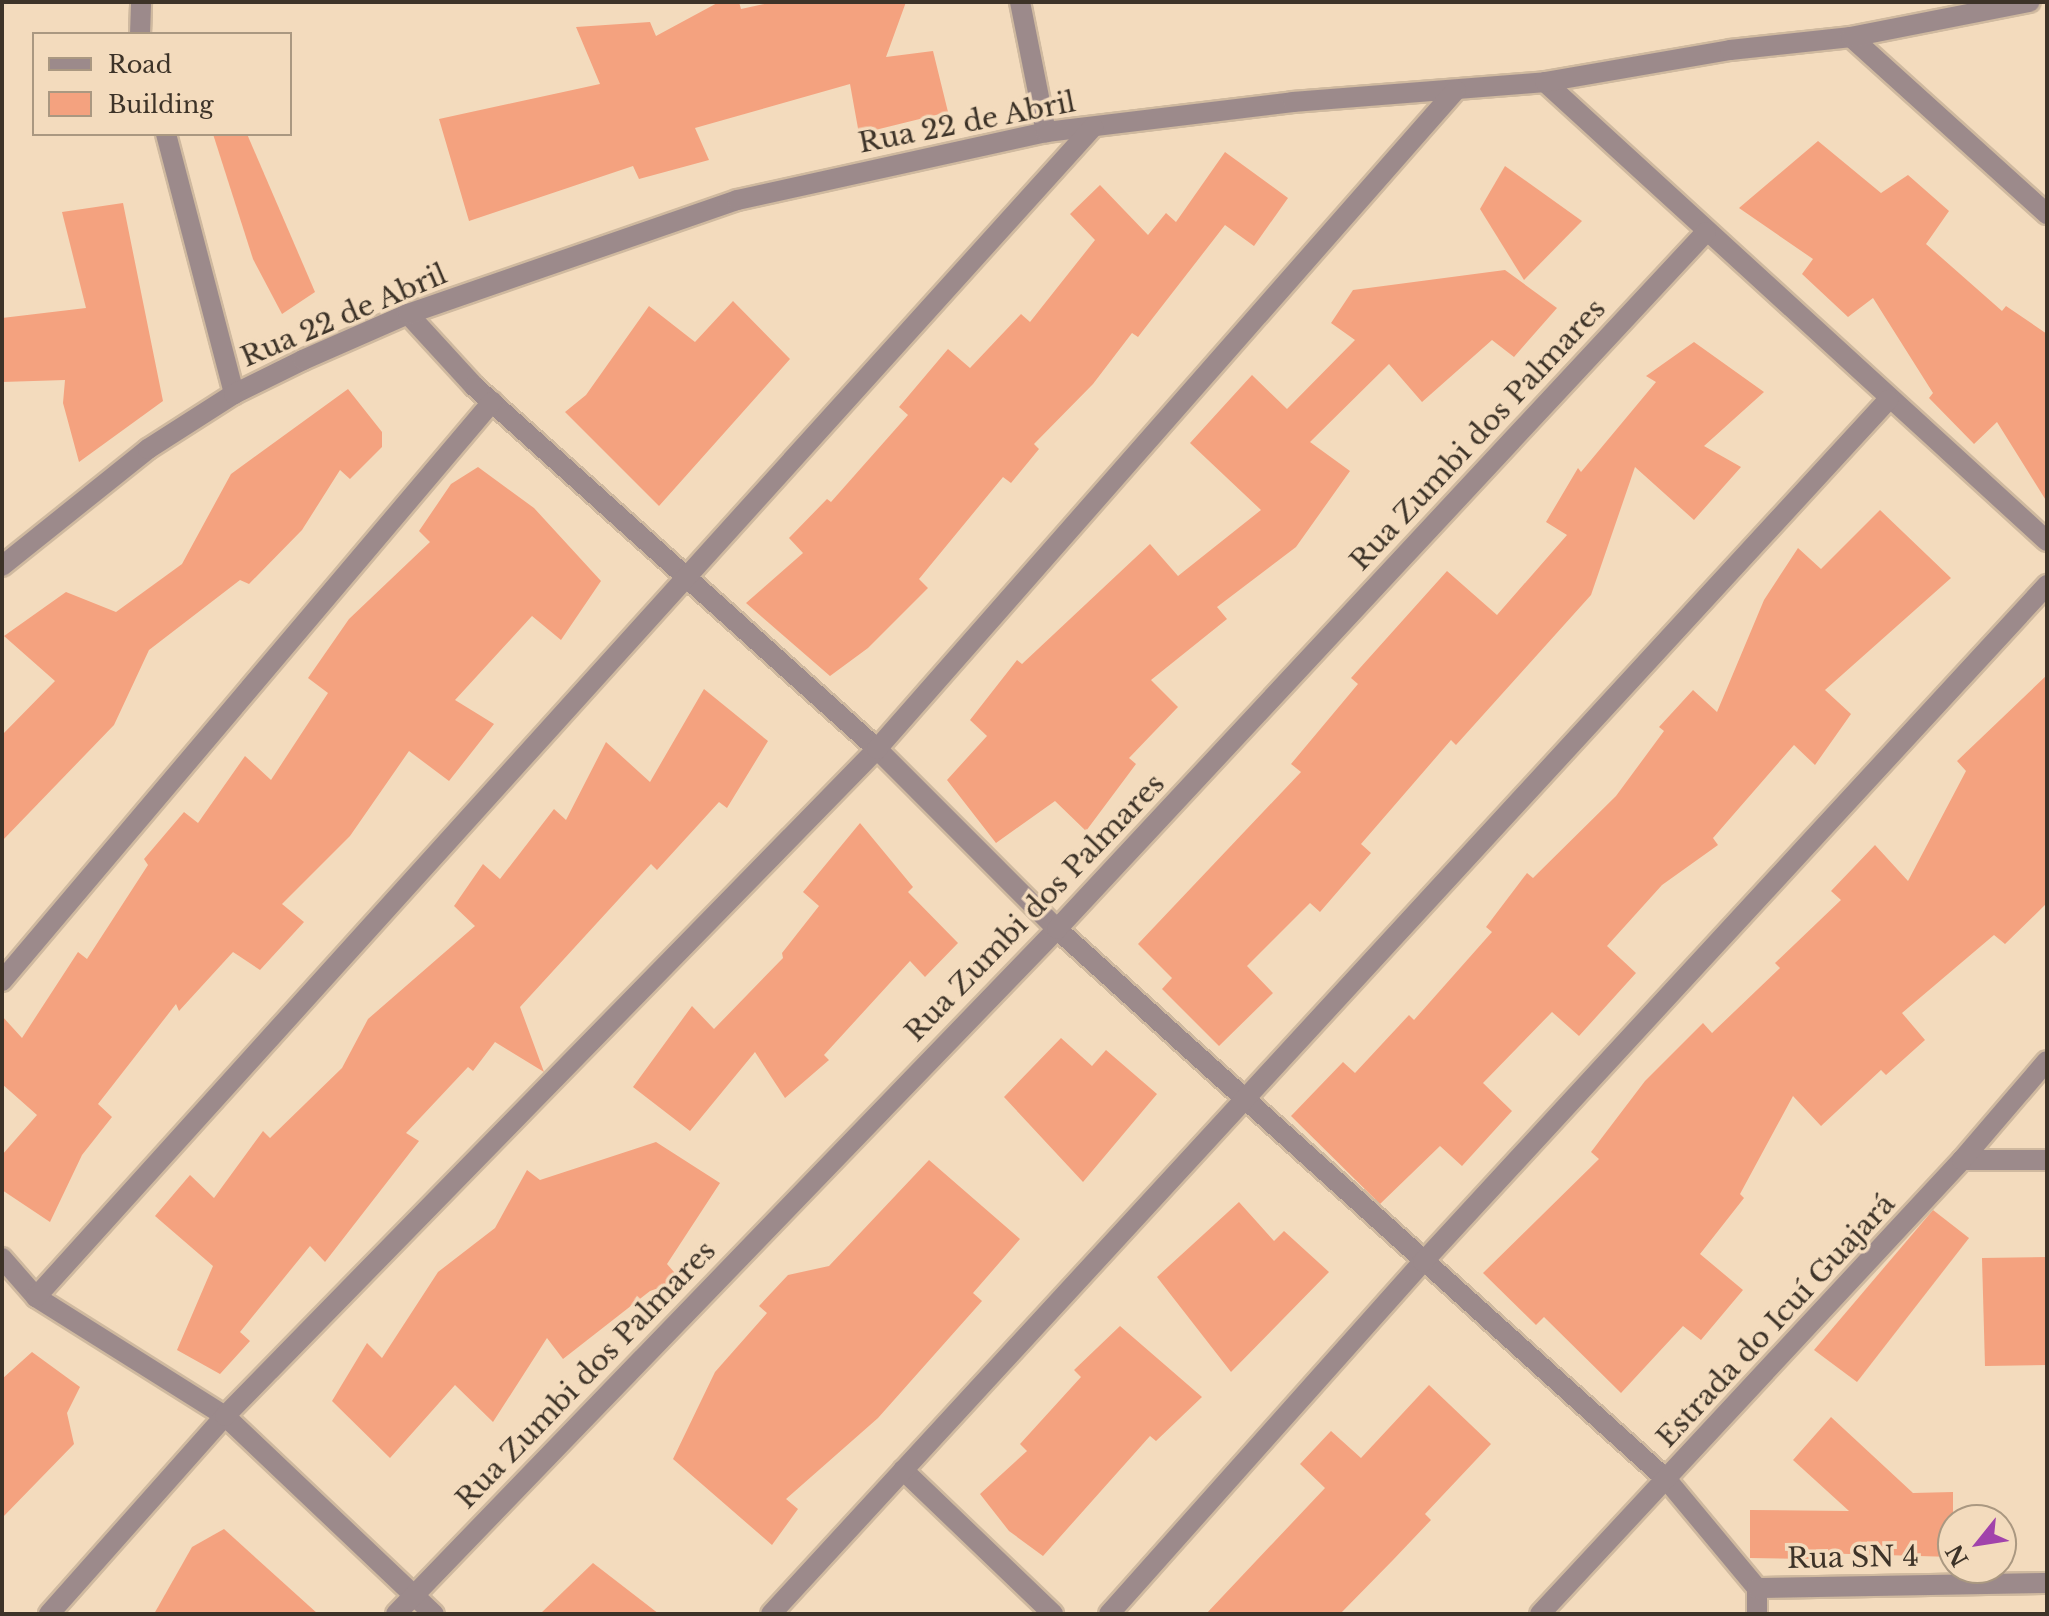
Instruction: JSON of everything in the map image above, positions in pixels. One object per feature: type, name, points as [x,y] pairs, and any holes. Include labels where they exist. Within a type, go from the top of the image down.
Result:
[{"type":"street","points":[[140,32],[141,2]]},
{"type":"street","points":[[1020,2],[1046,132]]},
{"type":"street","name":"Rua 22 de Abril","points":[[2,566],[148,449],[234,394],[408,314],[737,200],[1046,132],[1293,102],[1545,82],[1730,50],[1851,37],[1994,6],[2030,2]]},
{"type":"street","points":[[1851,37],[2047,214]]},
{"type":"street","points":[[1545,82],[1888,400],[2047,541]]},
{"type":"street","points":[[49,1614],[225,1416],[877,749],[1456,90]]},
{"type":"street","points":[[36,1297],[1093,127]]},
{"type":"street","points":[[167,136],[234,394]]},
{"type":"street","name":"Rua Zumbi dos Palmares","points":[[396,1614],[1057,929],[1706,232]]},
{"type":"street","points":[[408,314],[492,402],[687,573],[877,749],[1057,929],[1667,1480],[1757,1588],[1757,1614]]},
{"type":"street","points":[[771,1614],[1888,400]]},
{"type":"street","points":[[2,981],[492,402]]},
{"type":"street","points":[[1109,1614],[1423,1262],[2047,585]]},
{"type":"street","name":"Estrada do Icuí Guajará","points":[[1546,1611],[1962,1160],[2047,1061]]},
{"type":"street","points":[[1962,1160],[2047,1160]]},
{"type":"street","points":[[2,1258],[36,1297],[225,1416],[434,1614]]},
{"type":"street","points":[[903,1470],[1053,1614]]},
{"type":"street","name":"Rua SN 4","points":[[1757,1588],[2047,1583]]},
{"type":"building","points":[[719,2],[739,2],[741,9],[774,2],[906,2],[886,57],[933,51],[948,112],[859,134],[850,84],[695,128],[709,160],[639,179],[633,166],[469,221],[439,119],[600,84],[576,27],[650,22],[656,36]]},
{"type":"building","points":[[214,136],[248,136],[315,292],[282,314],[253,259]]},
{"type":"building","points":[[1818,141],[1881,193],[1908,175],[1949,211],[1926,244],[2002,311],[2006,306],[2047,334],[2047,502],[1997,422],[1974,444],[1929,398],[1933,393],[1873,298],[1848,317],[1802,274],[1813,259],[1739,208]]},
{"type":"building","points":[[1225,152],[1288,198],[1254,246],[1225,225],[1138,337],[1132,333],[1093,384],[1034,444],[1039,449],[1011,483],[1003,477],[919,579],[928,588],[868,648],[830,676],[746,603],[803,553],[789,538],[827,499],[831,502],[908,415],[899,407],[948,349],[970,368],[1021,314],[1030,322],[1095,240],[1070,214],[1100,185],[1148,235],[1166,213],[1176,222]]},
{"type":"building","points":[[1505,166],[1582,221],[1524,280],[1480,209]]},
{"type":"building","points":[[123,203],[163,401],[79,462],[63,403],[65,380],[2,382],[2,318],[86,308],[62,212]]},
{"type":"building","points":[[1505,270],[1557,308],[1514,357],[1492,340],[1422,402],[1389,364],[1310,442],[1350,471],[1296,547],[1217,607],[1227,619],[1151,680],[1178,707],[1129,758],[1136,764],[1086,831],[1055,801],[996,843],[947,780],[987,736],[970,720],[1017,660],[1022,664],[1150,544],[1178,576],[1261,510],[1190,443],[1252,375],[1287,409],[1355,340],[1331,323],[1353,290]]},
{"type":"building","points":[[733,301],[790,359],[659,506],[565,412],[586,395],[649,306],[695,342]]},
{"type":"building","points":[[1694,342],[1764,392],[1704,446],[1741,467],[1694,520],[1635,467],[1591,595],[1456,745],[1451,740],[1361,844],[1371,853],[1320,912],[1310,903],[1247,966],[1273,993],[1219,1046],[1162,989],[1172,978],[1138,944],[1301,772],[1291,764],[1358,684],[1351,678],[1447,571],[1497,615],[1567,535],[1546,522],[1578,468],[1581,472],[1656,382],[1646,376]]},
{"type":"building","points":[[348,389],[382,432],[382,447],[350,479],[340,470],[302,530],[249,584],[240,580],[149,650],[114,725],[2,841],[2,735],[55,681],[4,636],[66,592],[116,612],[182,564],[231,474]]},
{"type":"building","points":[[478,467],[534,508],[601,581],[561,640],[532,616],[455,700],[494,724],[449,781],[409,751],[350,836],[282,904],[304,922],[260,970],[233,952],[179,1011],[176,1004],[98,1104],[112,1117],[82,1155],[50,1222],[2,1190],[2,1155],[37,1115],[2,1084],[2,1016],[22,1038],[78,952],[87,959],[148,865],[144,859],[184,812],[198,823],[245,756],[271,780],[328,693],[308,678],[349,619],[430,542],[419,531],[451,484]]},
{"type":"building","points":[[1880,510],[1951,578],[1825,690],[1851,714],[1815,765],[1794,745],[1713,838],[1718,845],[1662,885],[1607,946],[1636,973],[1579,1036],[1552,1012],[1483,1083],[1512,1111],[1462,1166],[1440,1146],[1380,1204],[1291,1116],[1343,1062],[1355,1073],[1409,1015],[1414,1020],[1492,932],[1486,927],[1527,873],[1533,878],[1616,796],[1664,731],[1659,727],[1693,690],[1717,712],[1764,600],[1798,548],[1821,569]]},
{"type":"building","points":[[2047,675],[2047,903],[2005,944],[1994,935],[1902,1013],[1925,1040],[1886,1075],[1881,1070],[1821,1126],[1793,1096],[1740,1194],[1744,1198],[1700,1254],[1743,1290],[1701,1340],[1683,1326],[1621,1393],[1544,1317],[1536,1325],[1483,1273],[1599,1159],[1591,1152],[1645,1081],[1703,1023],[1712,1033],[1780,968],[1775,963],[1841,900],[1831,891],[1875,845],[1908,881],[1966,771],[1957,761]]},
{"type":"building","points":[[704,689],[768,741],[727,808],[719,802],[657,870],[651,864],[520,1007],[544,1072],[495,1042],[473,1071],[468,1067],[406,1133],[419,1141],[325,1262],[310,1246],[240,1332],[250,1341],[220,1374],[177,1350],[213,1266],[155,1216],[190,1175],[214,1198],[263,1131],[270,1138],[342,1068],[368,1019],[475,926],[454,906],[483,864],[500,879],[554,809],[566,820],[606,742],[650,782]]},
{"type":"building","points":[[860,823],[913,887],[908,892],[958,943],[925,977],[910,961],[824,1055],[829,1060],[785,1098],[755,1052],[690,1131],[633,1087],[692,1006],[714,1029],[783,958],[782,953],[819,906],[803,892]]},
{"type":"building","points":[[1061,1038],[1092,1066],[1106,1050],[1157,1094],[1083,1182],[1004,1097]]},
{"type":"building","points":[[656,1142],[720,1183],[667,1264],[681,1280],[650,1291],[563,1359],[547,1338],[493,1422],[455,1385],[390,1458],[332,1401],[367,1343],[382,1358],[438,1272],[495,1228],[527,1170],[540,1180]]},
{"type":"building","points":[[929,1160],[1020,1239],[973,1293],[982,1301],[878,1418],[786,1499],[798,1509],[772,1545],[673,1459],[715,1372],[767,1313],[759,1306],[788,1275],[829,1266]]},
{"type":"building","points":[[1239,1202],[1274,1241],[1284,1231],[1329,1272],[1231,1372],[1157,1277]]},
{"type":"building","points":[[1933,1210],[1969,1238],[1857,1382],[1814,1350]]},
{"type":"building","points":[[2047,1257],[2047,1365],[1985,1366],[1982,1258]]},
{"type":"building","points":[[1120,1326],[1202,1397],[1156,1441],[1150,1436],[1043,1556],[1009,1531],[980,1494],[1027,1451],[1020,1444],[1081,1377],[1074,1370]]},
{"type":"building","points":[[32,1352],[80,1387],[67,1413],[74,1444],[2,1518],[2,1379]]},
{"type":"building","points":[[1429,1385],[1491,1444],[1425,1514],[1431,1520],[1393,1560],[1340,1614],[1206,1614],[1325,1488],[1300,1464],[1331,1431],[1361,1458]]},
{"type":"building","points":[[1831,1417],[1913,1493],[1953,1492],[1953,1504],[1937,1504],[1937,1557],[1815,1553],[1814,1559],[1750,1558],[1750,1510],[1849,1511],[1793,1460]]},
{"type":"building","points":[[224,1529],[318,1614],[154,1614],[192,1547]]},
{"type":"building","points":[[593,1563],[659,1614],[540,1614]]}]
